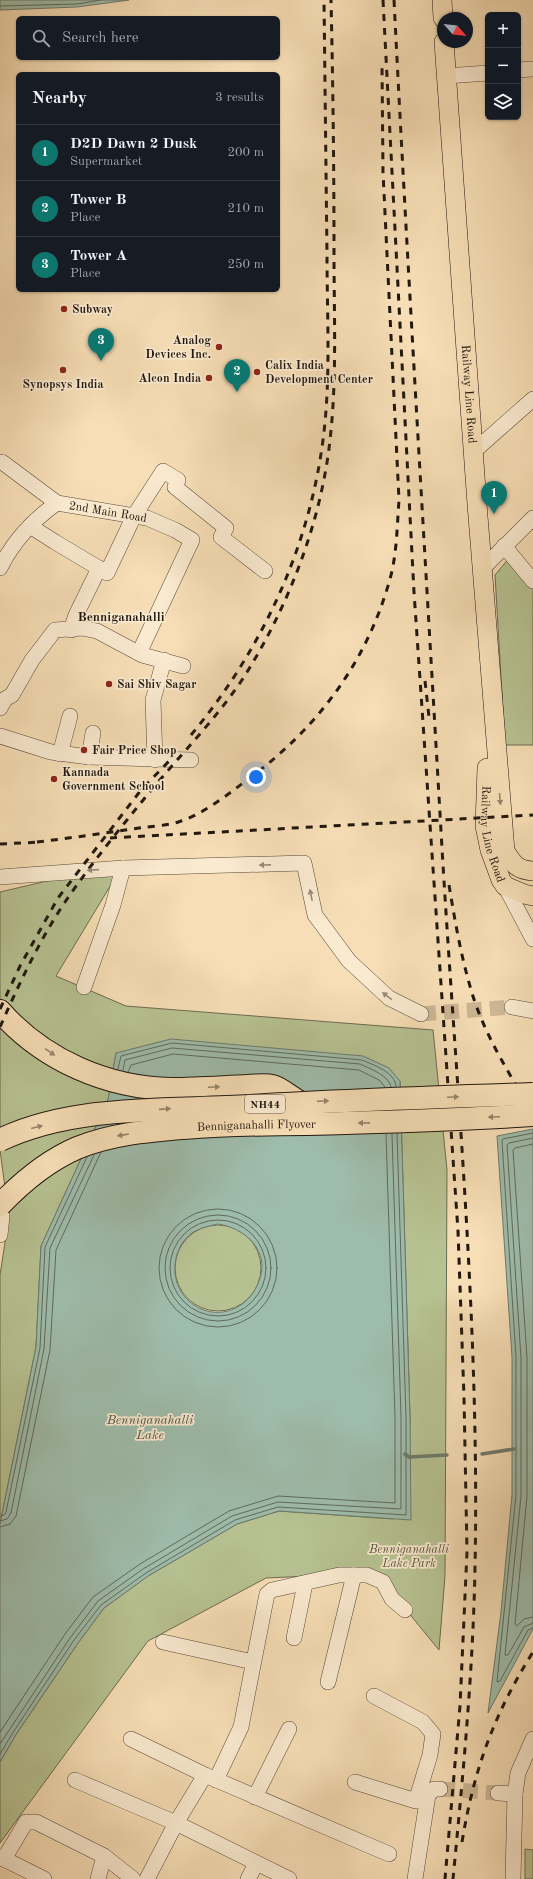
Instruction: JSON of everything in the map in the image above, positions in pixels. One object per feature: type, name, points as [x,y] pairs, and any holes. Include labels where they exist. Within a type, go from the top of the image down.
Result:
[{"type":"highway","points":[[0,1011],[18,1029],[59,1058],[86,1072],[112,1081],[138,1087],[172,1089],[272,1086],[298,1101]]},
{"type":"highway","name":"Benniganahalli Flyover","points":[[0,1140],[24,1130],[89,1115],[298,1101],[533,1094]]},
{"type":"highway","name":"Benniganahalli Flyover","points":[[0,1205],[22,1182],[49,1163],[77,1148],[109,1137],[150,1131],[231,1125],[428,1121],[533,1115]]},
{"type":"main road","points":[[442,0],[443,12]]},
{"type":"main road","name":"Railway Line Road","points":[[444,48],[505,852],[513,863],[522,871],[533,871]]},
{"type":"main road","name":"Railway Line Road","points":[[497,747],[487,769],[484,826],[490,850],[501,880],[505,886]]},
{"type":"main road","points":[[505,886],[533,896]]},
{"type":"street","points":[[521,70],[533,69]]},
{"type":"street","points":[[446,76],[485,73]]},
{"type":"street","points":[[474,452],[533,399]]},
{"type":"street","points":[[2,462],[57,503]]},
{"type":"street","points":[[30,526],[108,572],[134,516],[163,471],[178,480],[174,487],[226,528],[221,536],[265,571]]},
{"type":"street","name":"2nd Main Road","points":[[0,568],[8,553],[30,526],[57,503],[147,518],[175,530],[192,540],[138,653]]},
{"type":"street","points":[[483,568],[533,518]]},
{"type":"street","points":[[504,546],[533,581]]},
{"type":"street","points":[[71,630],[76,614],[99,568]]},
{"type":"street","points":[[0,708],[5,699],[12,694],[32,660],[55,630],[82,628],[97,631],[138,653],[183,666]]},
{"type":"street","points":[[155,760],[153,700],[164,660]]},
{"type":"street","points":[[60,754],[70,716]]},
{"type":"street","points":[[89,757],[93,733]]},
{"type":"street","points":[[0,736],[60,754],[89,757],[191,760]]},
{"type":"street","points":[[0,877],[123,868],[304,863],[315,915],[349,961],[389,998],[422,1014]]},
{"type":"street","points":[[84,987],[113,905],[123,868]]},
{"type":"street","name":"Railway Line Road","points":[[505,886],[533,939]]},
{"type":"street","points":[[512,1007],[533,1011]]},
{"type":"street","points":[[0,1197],[2,1216],[0,1235]]},
{"type":"street","points":[[147,1879],[176,1823],[210,1777],[241,1727],[266,1594],[272,1590],[305,1584],[339,1575],[367,1574],[379,1578],[384,1582],[392,1599],[405,1610]]},
{"type":"street","points":[[328,1682],[354,1575]]},
{"type":"street","points":[[294,1638],[305,1584]]},
{"type":"street","points":[[164,1642],[253,1662]]},
{"type":"street","points":[[355,1782],[416,1801],[430,1755],[433,1734],[424,1722],[374,1696]]},
{"type":"street","points":[[255,1797],[289,1729]]},
{"type":"street","points":[[131,1739],[255,1797],[390,1854]]},
{"type":"street","points":[[513,1879],[515,1794],[518,1773],[533,1739]]},
{"type":"street","points":[[416,1879],[428,1795],[437,1789],[425,1773]]},
{"type":"street","points":[[76,1780],[176,1823],[256,1864],[289,1879]]},
{"type":"street","points":[[498,1793],[515,1794]]},
{"type":"street","points":[[44,1879],[2,1858],[26,1822],[36,1822],[50,1828],[104,1856],[133,1879]]},
{"type":"street","points":[[98,1879],[104,1856]]},
{"type":"street","points":[[248,1879],[256,1864]]},
{"type":"green space","points":[[510,557],[533,584],[533,745],[505,745],[495,575]]},
{"type":"green space","name":"Benniganahalli Lake Park","points":[[118,873],[56,976],[126,1006],[433,1030],[447,1170],[445,1576],[439,1650],[376,1573],[266,1578],[148,1641],[0,1843],[0,1762],[15,1736],[78,1643],[104,1608],[148,1576],[237,1524],[279,1511],[393,1519],[409,1457],[410,1417],[400,1081],[116,1053],[108,1100],[41,1246],[36,1347],[0,1524],[0,1275],[9,1217],[0,1150],[0,892],[60,878]]},
{"type":"green space","points":[[210,1225],[226,1225],[235,1228],[249,1237],[258,1251],[261,1260],[261,1276],[258,1285],[249,1299],[235,1308],[226,1311],[210,1311],[194,1304],[187,1299],[182,1292],[175,1276],[175,1260],[182,1244],[187,1237],[194,1232]]},
{"type":"green space","points":[[525,1849],[533,1850],[533,1879],[525,1879]]},
{"type":"water","points":[[0,0],[129,0],[77,7],[0,10]]},
{"type":"water","name":"Benniganahalli Lake","points":[[171,1039],[363,1056],[389,1068],[400,1081],[410,1417],[411,1520],[279,1511],[237,1524],[148,1576],[104,1608],[78,1643],[15,1736],[0,1762],[0,1524],[36,1347],[41,1246],[108,1100],[116,1053]],"holes":[[[218,1224],[228,1226],[246,1236],[258,1251],[262,1270],[259,1281],[246,1301],[236,1308],[215,1312],[204,1310],[194,1305],[179,1289],[175,1272],[177,1254],[186,1239],[195,1231],[204,1227]]]},
{"type":"water","points":[[533,1129],[533,1629],[488,1713],[501,1612],[512,1495],[512,1357],[497,1136]]},
{"type":"waterway","points":[[482,1454],[514,1449]]},
{"type":"waterway","points":[[405,1454],[409,1457],[447,1455]]},
{"type":"tunnel","points":[[421,1014],[512,1007]]},
{"type":"tunnel","points":[[440,1789],[498,1793]]},
{"type":"railway","points":[[191,735],[216,703],[239,669],[260,633],[278,597],[294,559],[316,481],[323,440],[328,371],[324,0]]},
{"type":"railway","points":[[0,1027],[30,963],[65,902],[113,837],[221,709],[244,677],[275,622],[300,563],[310,533],[326,471],[334,394],[334,190],[331,0]]},
{"type":"railway","points":[[383,0],[414,592],[458,1231],[464,1397],[467,1552],[460,1706],[445,1879]]},
{"type":"railway","points":[[394,0],[441,831],[465,1199],[474,1384],[476,1476],[474,1607],[467,1724],[453,1879]]},
{"type":"railway","points":[[37,842],[171,824],[190,818],[216,803],[232,792],[296,739],[336,692],[353,666],[368,638],[390,579],[394,560],[399,500],[383,172],[382,64]]},
{"type":"railway","points":[[425,681],[429,717]]},
{"type":"railway","points":[[0,1009],[20,966],[58,898],[141,790],[172,758]]},
{"type":"railway","points":[[110,838],[533,815]]},
{"type":"railway","points":[[0,844],[42,842]]},
{"type":"railway","points":[[449,885],[461,952],[477,1009],[499,1055],[533,1113]]},
{"type":"railway","points":[[462,1842],[479,1766],[487,1743],[507,1698],[533,1652]]},
{"type":"place","name":"Subway","points":[[64,309]]},
{"type":"place","name":"Analog Devices Inc.","points":[[219,347]]},
{"type":"place","name":"Tower A","points":[[101,361]]},
{"type":"place","name":"Synopsys India","points":[[63,370]]},
{"type":"place","name":"Calix India Development Center","points":[[257,372]]},
{"type":"place","name":"Alcon India","points":[[209,378]]},
{"type":"place","name":"Tower B","points":[[237,392]]},
{"type":"place","name":"D2D Dawn 2 Dusk","points":[[494,514]]},
{"type":"place","name":"Sai Shiv Sagar","points":[[109,684]]},
{"type":"place","name":"Fair Price Shop","points":[[84,750]]},
{"type":"place","name":"Kannada Government School","points":[[54,779]]},
{"type":"district","name":"Benniganahalli","points":[[121,616]]}]
